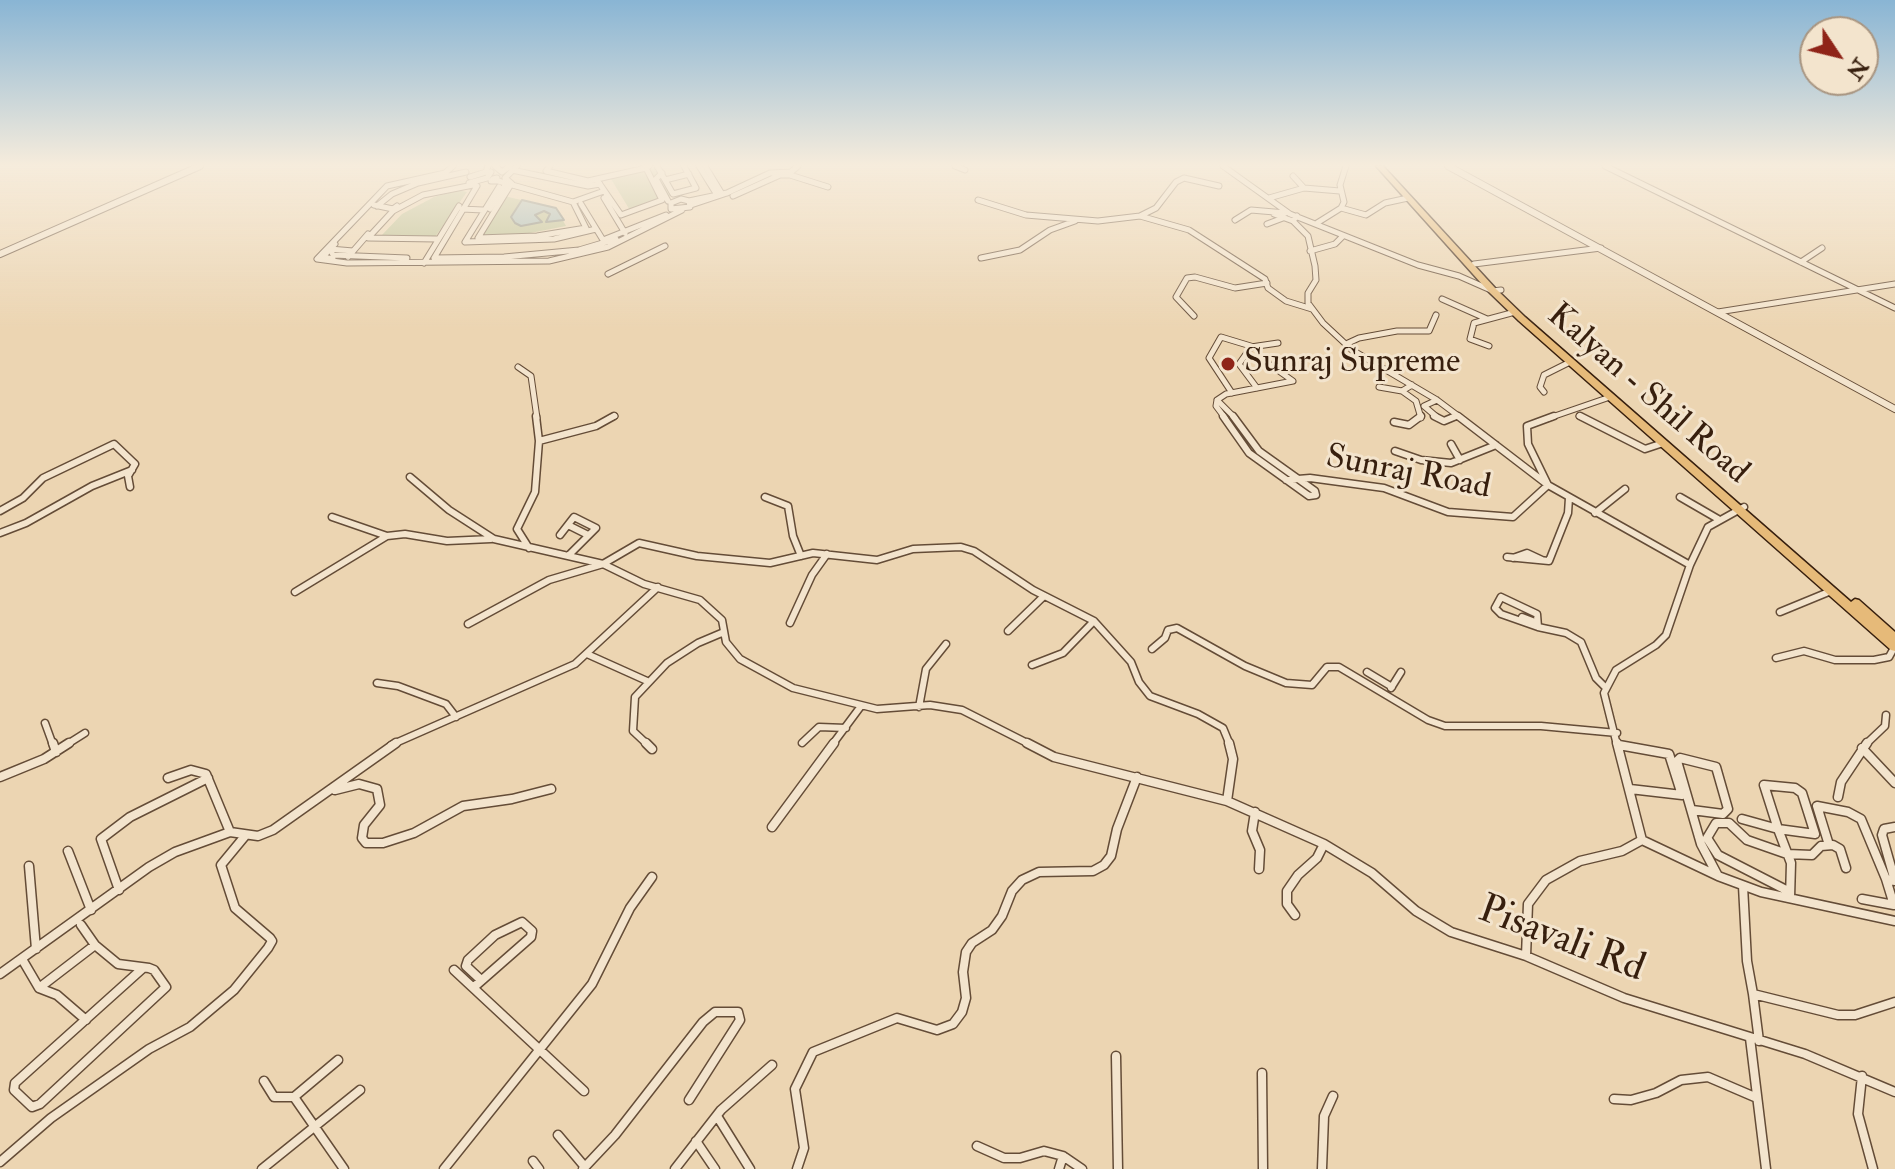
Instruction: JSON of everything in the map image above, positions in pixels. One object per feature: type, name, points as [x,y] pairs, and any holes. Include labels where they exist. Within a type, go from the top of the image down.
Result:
[{"type":"main road","name":"Kalyan - Shil Road","points":[[1430,221],[1497,291],[1895,644]]},
{"type":"main road","name":"Kalyan - Shil Road","points":[[1433,221],[1515,312],[1895,644]]},
{"type":"street","points":[[0,252],[71,221]]},
{"type":"street","points":[[353,221],[317,257],[320,261],[549,261],[582,255],[664,221]]},
{"type":"street","points":[[337,260],[323,257],[360,221]]},
{"type":"street","points":[[348,257],[382,221]]},
{"type":"street","points":[[383,221],[368,238],[437,239]]},
{"type":"street","points":[[421,261],[450,221]]},
{"type":"street","points":[[455,221],[433,256],[504,257],[553,253],[625,233],[653,221]]},
{"type":"street","points":[[456,257],[476,221]]},
{"type":"street","points":[[469,232],[476,231],[483,221]]},
{"type":"street","points":[[488,221],[478,238],[537,236],[586,228],[583,221]]},
{"type":"street","points":[[591,221],[603,240]]},
{"type":"street","points":[[618,221],[625,233]]},
{"type":"street","points":[[981,258],[1020,250],[1050,230],[1081,221]]},
{"type":"street","points":[[1156,221],[1189,230],[1266,281],[1268,288],[1286,301],[1312,309]]},
{"type":"street","points":[[1267,224],[1276,221]]},
{"type":"street","points":[[1296,221],[1305,231],[1316,280],[1308,296],[1312,309],[1346,344],[1437,400],[1548,485],[1690,565]]},
{"type":"street","points":[[1304,221],[1317,223],[1418,265],[1497,291]]},
{"type":"street","points":[[1317,223],[1321,221]]},
{"type":"street","points":[[1550,221],[1895,409]]},
{"type":"street","points":[[1716,221],[1895,308]]},
{"type":"street","points":[[657,225],[666,230]]},
{"type":"street","points":[[465,242],[509,243],[554,239],[596,229]]},
{"type":"street","points":[[1310,251],[1326,248],[1343,236]]},
{"type":"street","points":[[553,253],[554,239]]},
{"type":"street","points":[[573,249],[617,240]]},
{"type":"street","points":[[361,243],[427,243]]},
{"type":"street","points":[[504,257],[509,243]]},
{"type":"street","points":[[608,274],[665,246]]},
{"type":"street","points":[[1474,264],[1601,248]]},
{"type":"street","points":[[1801,262],[1822,248]]},
{"type":"street","points":[[330,249],[353,251]]},
{"type":"street","points":[[330,249],[333,255],[348,257],[421,261]]},
{"type":"street","points":[[1194,316],[1176,297],[1187,278],[1195,277],[1235,288],[1266,281]]},
{"type":"street","points":[[1718,312],[1895,284]]},
{"type":"street","points":[[1442,299],[1487,319]]},
{"type":"street","points":[[1489,346],[1470,339],[1474,323],[1515,312]]},
{"type":"street","points":[[1346,344],[1359,338],[1397,331],[1429,331],[1436,315]]},
{"type":"street","points":[[1232,393],[1209,358],[1217,341],[1224,336],[1254,347]]},
{"type":"street","points":[[1257,388],[1239,366],[1245,352],[1254,347],[1278,343]]},
{"type":"street","points":[[1544,392],[1540,387],[1544,375],[1570,362]]},
{"type":"street","points":[[1216,403],[1232,393],[1293,381],[1269,364]]},
{"type":"street","points":[[518,367],[531,376],[539,441],[535,492],[517,529],[529,548]]},
{"type":"street","points":[[1402,391],[1412,385]]},
{"type":"street","points":[[1379,387],[1402,391],[1416,401],[1422,418],[1409,425],[1394,422]]},
{"type":"street","name":"Sunraj Road","points":[[1286,480],[1384,488],[1448,512],[1505,518],[1519,514],[1548,485],[1528,444],[1527,426],[1610,397]]},
{"type":"street","points":[[1437,400],[1424,406],[1435,417],[1444,421],[1457,416]]},
{"type":"street","points":[[1216,403],[1225,405],[1263,454],[1298,479]]},
{"type":"street","name":"Sunraj Road","points":[[1216,403],[1244,447],[1286,480],[1314,497],[1317,493],[1298,479]]},
{"type":"street","points":[[539,441],[596,426],[615,416]]},
{"type":"street","points":[[1579,416],[1645,449],[1663,443]]},
{"type":"street","points":[[0,511],[23,498],[43,478],[114,444],[135,464],[128,476],[130,487]]},
{"type":"street","points":[[1451,444],[1460,460]]},
{"type":"street","points":[[1244,447],[1254,445]]},
{"type":"street","points":[[1395,451],[1431,462],[1460,460],[1496,445]]},
{"type":"street","points":[[1256,458],[1263,454]]},
{"type":"street","points":[[0,533],[26,523],[92,486],[132,470]]},
{"type":"street","points":[[410,477],[449,510],[494,539]]},
{"type":"street","points":[[1595,513],[1625,489]]},
{"type":"street","points":[[765,497],[788,506],[801,556]]},
{"type":"street","points":[[1680,497],[1718,519]]},
{"type":"street","points":[[1510,558],[1527,553],[1544,561],[1552,558],[1568,513],[1569,498]]},
{"type":"street","points":[[1642,840],[1605,687],[1616,670],[1656,645],[1666,635],[1703,535],[1718,519],[1741,508]]},
{"type":"street","points":[[332,517],[387,536]]},
{"type":"street","points":[[560,535],[576,517],[596,528],[568,556]]},
{"type":"street","points":[[568,525],[588,535]]},
{"type":"street","points":[[295,592],[369,544],[387,536],[405,534],[447,541],[494,539]]},
{"type":"street","name":"Pisavali Rd","points":[[494,539],[603,564],[634,580],[700,600],[722,620],[726,642],[746,664],[793,688],[877,709],[919,707],[962,710],[1054,757],[1227,801],[1324,844],[1372,873],[1433,923],[1526,956],[1624,998],[1862,1076],[1895,1092]]},
{"type":"street","points":[[468,624],[549,580],[603,564],[645,543],[697,556],[761,562],[827,554],[877,560],[913,549],[961,547],[974,551],[1044,596],[1094,621],[1131,662],[1139,682],[1150,696],[1203,717],[1227,733],[1233,759],[1227,801]]},
{"type":"street","points":[[790,623],[812,575],[827,554]]},
{"type":"street","points":[[2,970],[175,852],[230,832],[258,836],[283,825],[387,747],[562,671],[587,654],[658,587]]},
{"type":"street","points":[[1780,612],[1831,591]]},
{"type":"street","points":[[1008,631],[1044,596]]},
{"type":"street","points":[[1538,625],[1537,614],[1501,597],[1495,608],[1501,614],[1575,637],[1581,642],[1596,678],[1605,687]]},
{"type":"street","points":[[1522,617],[1538,625]]},
{"type":"street","points":[[1032,665],[1063,653],[1094,621]]},
{"type":"street","points":[[1152,649],[1165,638],[1168,630],[1177,628],[1245,666],[1286,683],[1312,685],[1327,667],[1334,666],[1428,720],[1445,726],[1541,726],[1617,733]]},
{"type":"street","points":[[652,749],[633,727],[635,697],[647,681],[698,643],[724,632]]},
{"type":"street","points":[[919,707],[926,669],[946,644]]},
{"type":"street","points":[[1776,658],[1804,651],[1835,660],[1874,660],[1889,657],[1895,644]]},
{"type":"street","points":[[587,654],[647,681]]},
{"type":"street","points":[[1367,672],[1392,687]]},
{"type":"street","points":[[1387,695],[1401,672]]},
{"type":"street","points":[[1376,688],[1380,680]]},
{"type":"street","points":[[377,683],[398,686],[446,704],[456,717]]},
{"type":"street","points":[[772,827],[861,706]]},
{"type":"street","points":[[1838,797],[1841,782],[1862,748],[1885,726],[1886,715]]},
{"type":"street","points":[[45,723],[56,752]]},
{"type":"street","points":[[802,743],[819,727],[846,728]]},
{"type":"street","points":[[0,777],[56,752],[85,733]]},
{"type":"street","points":[[1619,745],[1669,754],[1682,795],[1630,789]]},
{"type":"street","points":[[1862,748],[1895,783]]},
{"type":"street","points":[[1692,810],[1723,814],[1728,809],[1716,767],[1680,758],[1677,761],[1701,844],[1718,876]]},
{"type":"street","points":[[168,778],[191,770],[203,771],[230,832]]},
{"type":"street","points":[[797,1169],[804,1148],[795,1089],[813,1052],[897,1018],[937,1030],[953,1024],[962,1012],[966,998],[963,972],[966,952],[972,943],[992,930],[1002,916],[1012,891],[1022,880],[1039,872],[1093,871],[1104,865],[1111,856],[1117,829],[1137,777]]},
{"type":"street","points":[[119,890],[101,839],[130,817],[208,778]]},
{"type":"street","points":[[327,792],[359,784],[377,789],[380,805],[364,825],[362,838],[366,843],[383,843],[414,833],[463,806],[512,799],[551,789]]},
{"type":"street","points":[[1742,819],[1778,829],[1816,833],[1801,791],[1766,784],[1763,787],[1778,829],[1787,854],[1792,870],[1790,895]]},
{"type":"street","points":[[1829,845],[1817,806],[1848,812],[1861,819],[1892,880]]},
{"type":"street","points":[[1255,812],[1252,831],[1260,850],[1259,869]]},
{"type":"street","points":[[1790,895],[1718,855],[1707,838],[1716,823],[1729,823],[1747,840],[1787,854],[1812,855],[1821,846],[1829,845],[1840,849],[1846,868]]},
{"type":"street","points":[[1862,899],[1894,907],[1892,880],[1882,835],[1884,829],[1895,827]]},
{"type":"street","points":[[0,1162],[51,1118],[149,1049],[190,1027],[234,990],[268,948],[272,941],[270,938],[235,908],[221,865],[245,836]]},
{"type":"street","points":[[1642,840],[1743,886],[1895,921]]},
{"type":"street","points":[[1526,956],[1528,904],[1546,880],[1580,861],[1622,851],[1642,840]]},
{"type":"street","points":[[1295,915],[1287,904],[1287,891],[1298,875],[1317,858],[1324,844]]},
{"type":"street","points":[[68,851],[91,910]]},
{"type":"street","points":[[29,866],[36,949]]},
{"type":"street","points":[[444,1169],[592,984],[630,908],[652,877]]},
{"type":"street","points":[[1743,886],[1747,961],[1753,994],[1757,1098],[1766,1169]]},
{"type":"street","points":[[477,983],[531,937],[533,933],[522,922],[495,935],[468,960],[466,966],[477,983],[584,1091]]},
{"type":"street","points":[[81,925],[95,945],[118,964],[143,968],[157,972],[166,985],[40,1104],[32,1107],[14,1086],[143,968]]},
{"type":"street","points":[[39,988],[95,945]]},
{"type":"street","points":[[22,959],[39,988],[57,995],[86,1020]]},
{"type":"street","points":[[454,970],[477,983]]},
{"type":"street","points":[[1753,994],[1838,1015],[1855,1015],[1895,1002]]},
{"type":"street","points":[[558,1135],[584,1168],[615,1135],[703,1022],[715,1012],[738,1012],[740,1020],[689,1100]]},
{"type":"street","points":[[1116,1056],[1118,1169]]},
{"type":"street","points":[[264,1081],[274,1097],[294,1097],[338,1060]]},
{"type":"street","points":[[675,1169],[717,1116],[772,1065]]},
{"type":"street","points":[[1262,1073],[1263,1169]]},
{"type":"street","points":[[1862,1076],[1858,1114],[1873,1169]]},
{"type":"street","points":[[1614,1099],[1631,1100],[1656,1093],[1681,1080],[1708,1077],[1757,1098]]},
{"type":"street","points":[[262,1169],[360,1090]]},
{"type":"street","points":[[1322,1169],[1324,1116],[1333,1096]]},
{"type":"street","points":[[294,1097],[344,1169]]},
{"type":"street","points":[[717,1116],[750,1169]]},
{"type":"street","points":[[696,1141],[715,1169]]},
{"type":"street","points":[[977,1146],[1004,1158],[1020,1158],[1044,1151],[1063,1156],[1082,1169]]},
{"type":"street","points":[[1059,1169],[1063,1156]]},
{"type":"green space","points":[[396,221],[447,221],[435,237],[382,235]]},
{"type":"green space","points":[[490,221],[563,221],[566,226],[515,236],[480,237]]},
{"type":"water","points":[[513,221],[542,222],[521,226]]},
{"type":"place","name":"Sunraj Supreme","points":[[1228,364]]}]
